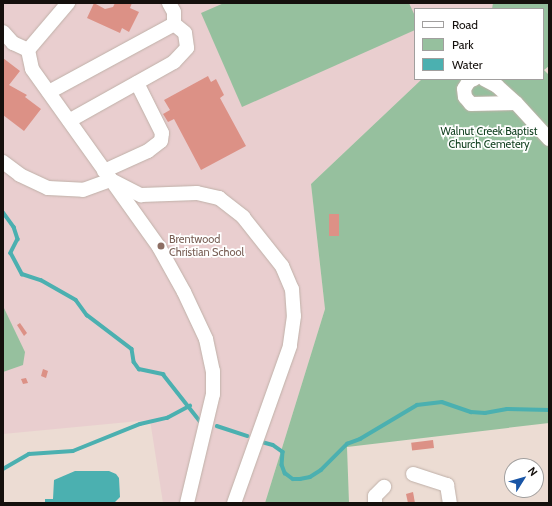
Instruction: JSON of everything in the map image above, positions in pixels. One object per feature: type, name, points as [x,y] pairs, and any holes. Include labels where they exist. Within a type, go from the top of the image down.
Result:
[{"type":"lane","points":[[28,50],[68,3]]},
{"type":"lane","points":[[169,3],[174,12],[174,24]]},
{"type":"lane","points":[[49,92],[174,24]]},
{"type":"lane","points":[[69,121],[174,62],[187,48],[185,33],[174,24]]},
{"type":"lane","points":[[3,32],[13,43],[28,50]]},
{"type":"lane","points":[[28,50],[32,69],[159,247],[184,292],[207,345],[213,371],[214,394],[187,503]]},
{"type":"lane","points":[[472,80],[469,81],[464,89],[465,97],[471,104],[516,103]]},
{"type":"lane","points":[[486,80],[497,86],[516,103],[549,139]]},
{"type":"lane","points":[[3,162],[20,175],[48,188],[83,190],[148,151],[161,141],[162,133],[137,83]]},
{"type":"lane","points":[[108,175],[141,194],[197,193],[219,198],[242,217],[282,266],[292,289],[294,316],[290,346],[234,503]]},
{"type":"lane","points":[[412,474],[447,485],[450,503]]},
{"type":"lane","points":[[375,503],[376,496],[384,487]]},
{"type":"shaded area","name":"Brentwood Christian School","points":[[3,3],[502,3],[497,8],[414,8],[414,80],[421,80],[311,184],[325,309],[265,503],[163,503],[150,420],[3,434]]},
{"type":"green space","points":[[224,3],[409,3],[414,14],[414,30],[242,107],[201,13]]},
{"type":"green space","points":[[493,3],[549,3],[549,66],[544,70],[544,8],[492,8]]},
{"type":"green space","name":"Walnut Creek Baptist Church Cemetery","points":[[544,70],[549,75],[549,423],[347,447],[349,503],[265,503],[325,309],[311,184],[421,80],[544,80]]},
{"type":"green space","points":[[3,306],[25,352],[23,365],[3,372]]},
{"type":"water","points":[[75,471],[109,471],[116,474],[119,478],[120,497],[114,503],[45,503],[45,499],[53,499],[54,480]]},
{"type":"building","points":[[94,3],[105,9],[113,7],[115,3],[132,3],[130,8],[139,12],[129,32],[122,28],[120,33],[87,18]]},
{"type":"building","points":[[3,58],[20,71],[9,85],[27,95],[25,97],[41,109],[24,131],[3,115]]},
{"type":"building","points":[[208,76],[211,82],[216,79],[224,95],[220,98],[246,146],[201,170],[174,119],[168,122],[163,114],[170,110],[164,100]]},
{"type":"building","points":[[329,214],[339,214],[339,236],[329,236]]},
{"type":"building","points":[[20,323],[27,333],[24,336],[17,325]]},
{"type":"building","points":[[43,369],[48,371],[46,378],[41,376]]},
{"type":"building","points":[[26,378],[28,383],[23,384],[21,379]]},
{"type":"building","points":[[433,440],[434,448],[412,451],[411,443]]},
{"type":"building","points":[[413,492],[415,503],[408,503],[406,494]]},
{"type":"waterway","points":[[3,212],[14,227],[18,239],[11,253],[22,274],[41,280],[76,300],[87,315],[132,349],[134,362],[139,369],[163,374],[200,421]]},
{"type":"waterway","points":[[262,442],[273,445],[283,452],[282,465],[285,473],[293,479],[300,479],[310,477],[321,470],[347,444],[360,439],[417,405],[442,402],[471,412],[485,413],[507,409],[549,410]]},
{"type":"waterway","points":[[3,469],[29,454],[73,451],[140,424],[167,418],[190,406]]},
{"type":"waterway","points":[[217,426],[247,436]]},
{"type":"place","name":"Brentwood Christian School","points":[[161,246]]}]
